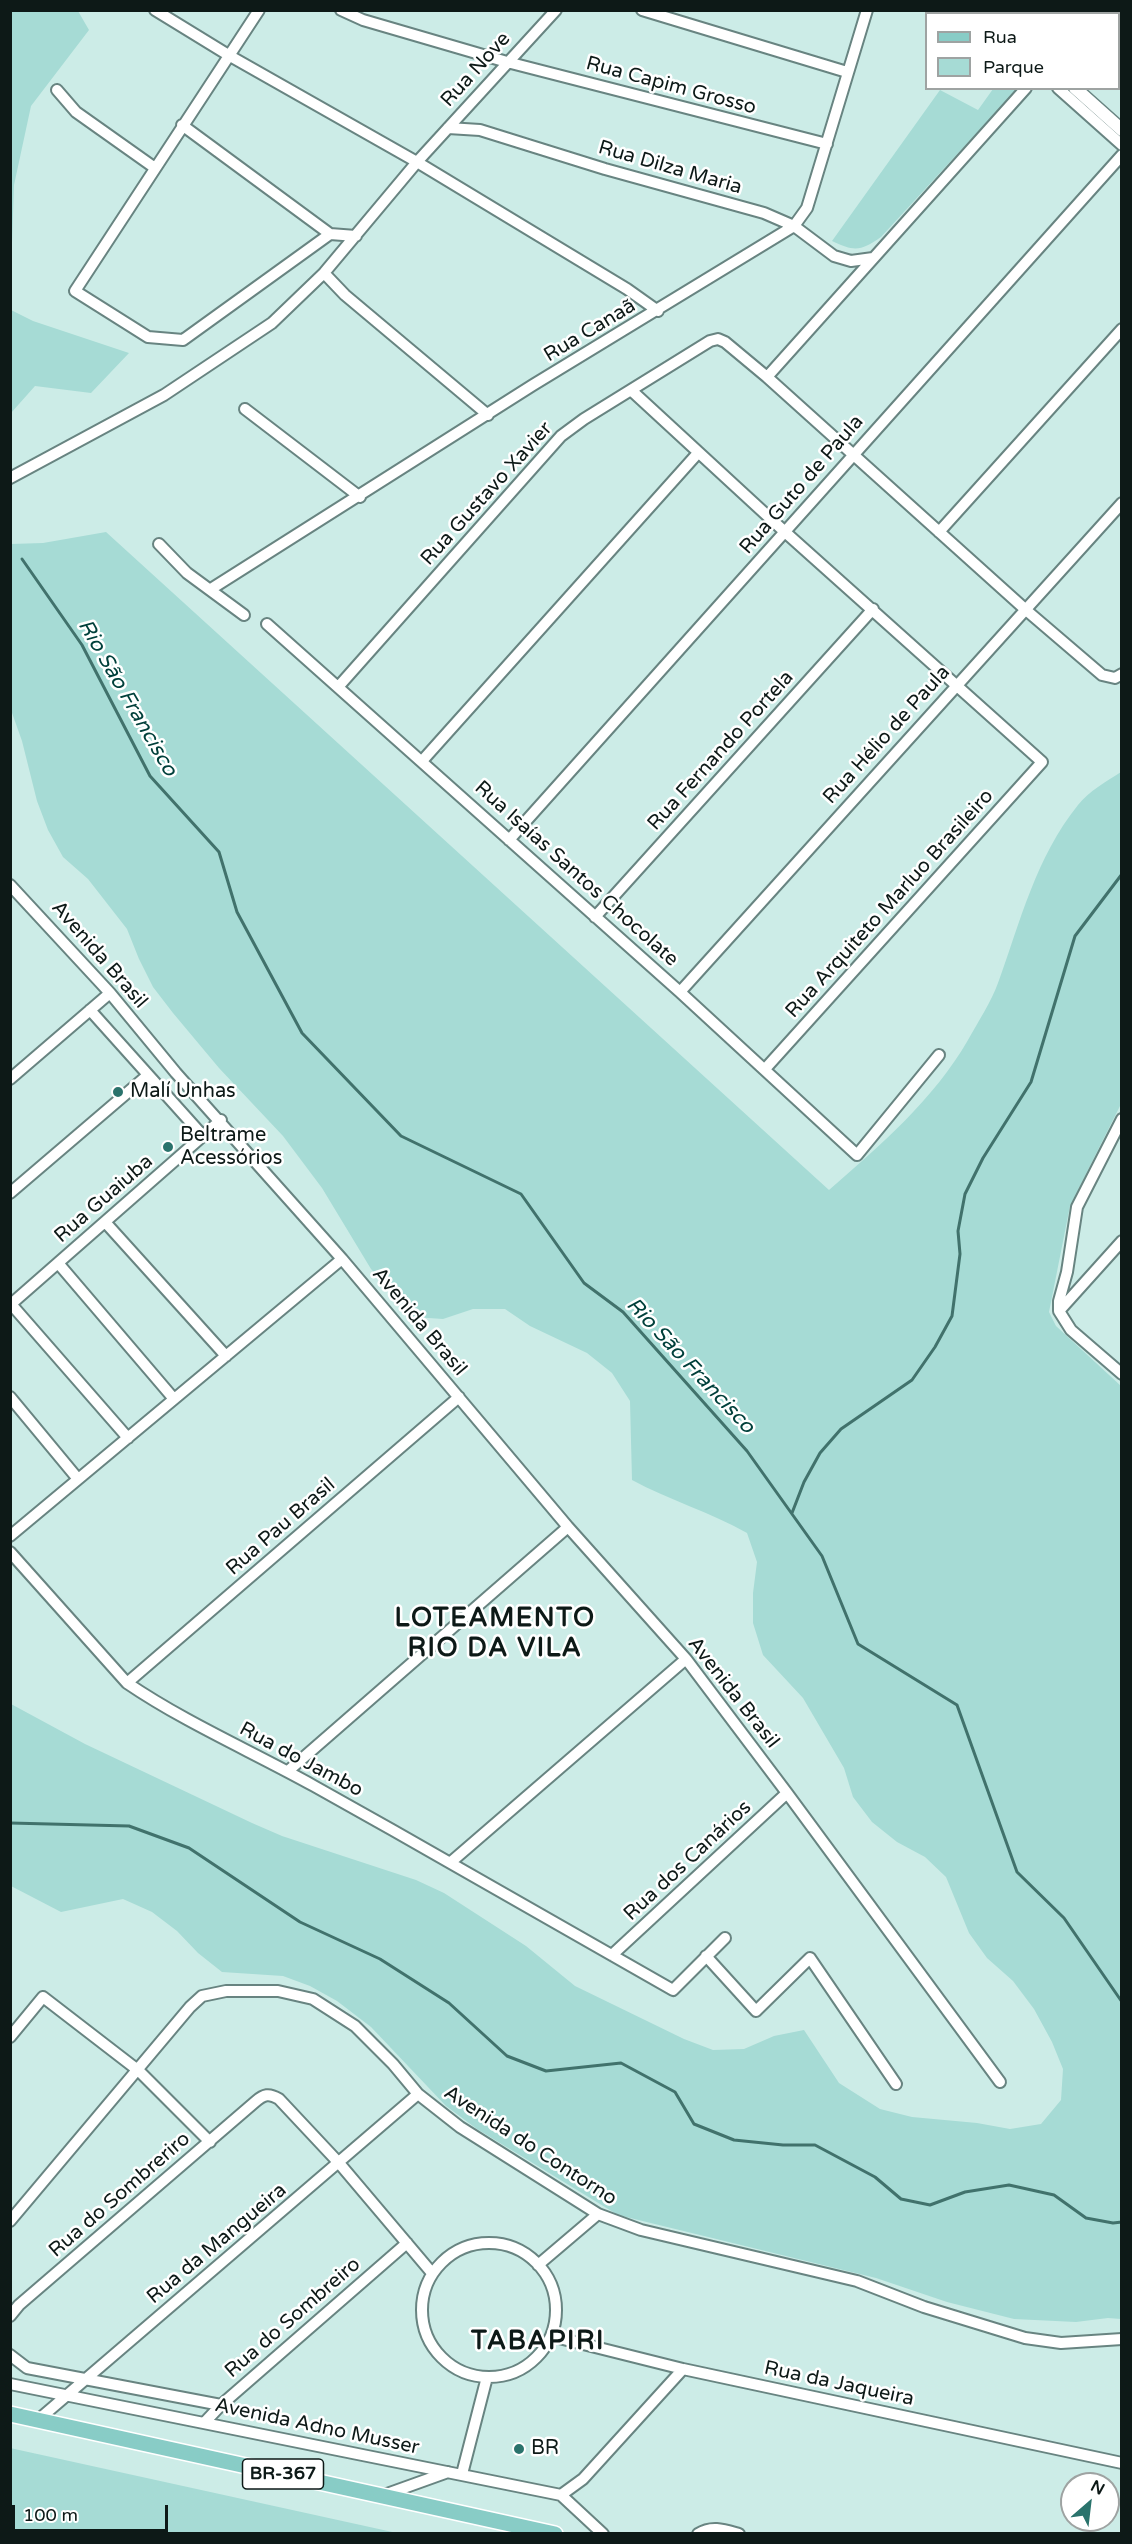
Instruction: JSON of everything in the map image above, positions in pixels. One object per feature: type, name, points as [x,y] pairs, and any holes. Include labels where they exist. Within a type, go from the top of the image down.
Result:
[{"type":"main road","name":"BR-367","points":[[10,2414],[555,2534]]},
{"type":"street","points":[[155,10],[230,56],[417,162],[627,289],[658,311]]},
{"type":"street","points":[[260,10],[182,125],[75,291],[148,337],[183,340],[330,234]]},
{"type":"street","name":"Rua Capim Grosso","points":[[341,10],[363,20],[507,62],[827,144]]},
{"type":"street","name":"Rua Nove","points":[[10,478],[164,395],[272,323],[324,273],[417,162],[556,10]]},
{"type":"street","points":[[642,10],[847,72]]},
{"type":"street","name":"Rua Canaã","points":[[211,589],[360,497],[533,385],[658,311],[794,226],[807,208],[867,10]]},
{"type":"street","points":[[57,90],[76,112],[155,168]]},
{"type":"street","points":[[1024,90],[767,377],[1026,610],[1102,675],[1118,676]]},
{"type":"street","points":[[1060,90],[1122,145]]},
{"type":"street","points":[[1077,90],[1122,130]]},
{"type":"street","points":[[182,125],[330,234],[356,236]]},
{"type":"street","name":"Rua Dilza Maria","points":[[448,128],[480,130],[604,169],[764,213],[794,226],[834,256],[851,261],[873,258]]},
{"type":"street","name":"Rua Guto de Paula","points":[[509,840],[1122,155]]},
{"type":"street","points":[[324,273],[345,296],[488,415]]},
{"type":"street","points":[[939,532],[1122,329]]},
{"type":"street","name":"Rua Gustavo Xavier","points":[[339,686],[561,436],[584,419],[710,341],[718,339],[725,342],[767,377]]},
{"type":"street","points":[[632,391],[956,685]]},
{"type":"street","points":[[245,409],[360,497]]},
{"type":"street","points":[[422,761],[698,453]]},
{"type":"street","name":"Rua Hélio de Paula","points":[[680,992],[1122,503]]},
{"type":"street","points":[[159,544],[187,573],[244,615]]},
{"type":"street","name":"Rua Fernando Portela","points":[[595,917],[873,609]]},
{"type":"street","name":"Rua Isaías Santos Chocolate","points":[[267,624],[680,992],[857,1155],[939,1055]]},
{"type":"street","name":"Rua Arquiteto Marluo Brasileiro","points":[[765,1069],[1042,762],[956,685]]},
{"type":"street","name":"Avenida Brasil","points":[[10,885],[110,993],[176,1073],[221,1120],[342,1258],[568,1527],[686,1659],[1000,2082]]},
{"type":"street","points":[[10,1079],[110,993]]},
{"type":"street","points":[[90,1010],[203,1136]]},
{"type":"street","points":[[10,1193],[148,1075]]},
{"type":"street","points":[[1122,1119],[1077,1207],[1067,1272],[1059,1301],[1059,1311],[1071,1330],[1122,1374]]},
{"type":"street","name":"Rua Guaiuba","points":[[11,1304],[221,1120]]},
{"type":"street","points":[[105,1222],[226,1356]]},
{"type":"street","points":[[1059,1311],[1122,1241]]},
{"type":"street","points":[[10,1536],[342,1258]]},
{"type":"street","points":[[58,1263],[174,1399]]},
{"type":"street","points":[[11,1304],[128,1438]]},
{"type":"street","points":[[10,1397],[78,1479]]},
{"type":"street","name":"Rua Pau Brasil","points":[[127,1683],[459,1397]]},
{"type":"street","points":[[288,1771],[568,1527]]},
{"type":"street","name":"Rua do Jambo","points":[[10,1552],[127,1683],[177,1715],[288,1771],[673,1990],[706,1956]]},
{"type":"street","points":[[451,1862],[686,1659]]},
{"type":"street","name":"Rua dos Canários","points":[[612,1955],[787,1793]]},
{"type":"street","points":[[725,1938],[706,1956],[756,2011],[810,1958],[896,2084]]},
{"type":"street","name":"Avenida do Contorno","points":[[10,2221],[190,2007],[202,1996],[226,1991],[278,1991],[313,1999],[355,2026],[393,2064],[418,2094],[460,2127],[598,2214],[641,2230],[857,2281],[924,2307],[1025,2338],[1061,2343],[1122,2339]]},
{"type":"street","points":[[10,2037],[43,1997],[139,2070],[210,2142]]},
{"type":"street","name":"Rua da Mangueira","points":[[38,2420],[418,2094]]},
{"type":"street","name":"Rua do Sombreriro","points":[[10,2316],[19,2305],[262,2096],[268,2095],[279,2099],[339,2163]]},
{"type":"street","points":[[339,2163],[432,2273]]},
{"type":"street","points":[[538,2265],[598,2214]]},
{"type":"street","name":"Rua do Sombreiro","points":[[205,2422],[221,2405],[407,2243]]},
{"type":"street","points":[[483,2243],[503,2244],[522,2252],[538,2265],[549,2280],[555,2299],[556,2318],[551,2336],[540,2353],[525,2366],[507,2374],[487,2377],[464,2372],[444,2360],[429,2341],[422,2318],[422,2307],[423,2295],[432,2273],[446,2258],[463,2248],[483,2243]]},
{"type":"street","name":"Rua da Jaqueira","points":[[551,2336],[683,2369],[1122,2463]]},
{"type":"street","points":[[10,2355],[27,2368],[221,2405]]},
{"type":"street","points":[[603,2534],[561,2495],[583,2479],[683,2369]]},
{"type":"street","points":[[462,2474],[487,2377]]},
{"type":"street","name":"Avenida Adno Musser","points":[[10,2384],[561,2495]]},
{"type":"street","points":[[383,2495],[448,2472]]},
{"type":"street","points":[[698,2534],[705,2529],[718,2528],[740,2534]]},
{"type":"green space","points":[[11,10],[78,11],[89,30],[31,106],[14,185],[11,272]]},
{"type":"green space","points":[[940,90],[978,110],[992,90],[1016,90],[881,237],[858,248],[847,247],[832,241]]},
{"type":"green space","points":[[11,310],[33,321],[129,353],[91,393],[35,386],[11,413]]},
{"type":"green space","points":[[106,532],[829,1190],[905,1121],[954,1062],[995,990],[1040,868],[1063,825],[1087,795],[1121,772],[1121,1104],[1070,1206],[1049,1312],[1056,1326],[1121,1386],[1121,2319],[1108,2318],[1076,2322],[1014,2319],[947,2302],[876,2278],[618,2215],[477,2129],[446,2106],[371,2027],[337,2001],[310,1986],[283,1976],[222,1972],[198,1953],[177,1931],[152,1912],[123,1899],[61,1912],[11,1886],[11,1704],[85,1744],[252,1823],[282,1836],[416,1880],[444,1893],[526,1946],[575,1986],[684,2039],[713,2050],[744,2049],[774,2036],[804,2030],[839,2083],[880,2109],[912,2117],[977,2123],[1010,2129],[1041,2124],[1061,2100],[1063,2069],[1052,2042],[1034,2009],[1013,1981],[987,1958],[969,1933],[946,1877],[925,1857],[897,1842],[872,1822],[853,1797],[844,1768],[803,1698],[763,1655],[753,1623],[753,1593],[757,1562],[747,1533],[632,1480],[630,1401],[612,1373],[587,1353],[530,1326],[505,1309],[473,1309],[443,1319],[414,1317],[371,1269],[322,1188],[283,1136],[219,1068],[153,987],[127,929],[88,879],[63,857],[48,830],[37,801],[22,741],[11,710],[11,544],[43,543]]},
{"type":"green space","points":[[10,2448],[397,2533],[11,2533]]},
{"type":"waterway","name":"Rio São Francisco","points":[[22,559],[82,645],[150,776],[219,852],[237,912],[302,1033],[401,1136],[521,1194],[584,1283],[623,1312],[747,1451],[822,1556],[858,1644],[957,1705],[1017,1872],[1064,1918],[1122,2002]]},
{"type":"waterway","points":[[792,1513],[804,1482],[820,1453],[841,1429],[912,1380],[935,1347],[952,1316],[960,1254],[958,1231],[965,1194],[983,1158],[1031,1082],[1075,936],[1122,874]]},
{"type":"waterway","points":[[10,1823],[129,1826],[189,1848],[300,1922],[380,1959],[449,2003],[507,2056],[546,2071],[621,2063],[675,2092],[694,2124],[734,2140],[783,2145],[815,2145],[875,2177],[901,2199],[930,2205],[965,2192],[1009,2185],[1054,2195],[1086,2218],[1113,2223],[1122,2222]]},
{"type":"place","name":"Malí Unhas","points":[[118,1092]]},
{"type":"place","name":"Beltrame Acessórios","points":[[168,1147]]},
{"type":"place","name":"BR","points":[[519,2449]]},
{"type":"district","name":"LOTEAMENTO RIO DA VILA","points":[[495,1634]]},
{"type":"district","name":"TABAPIRI","points":[[538,2342]]}]
